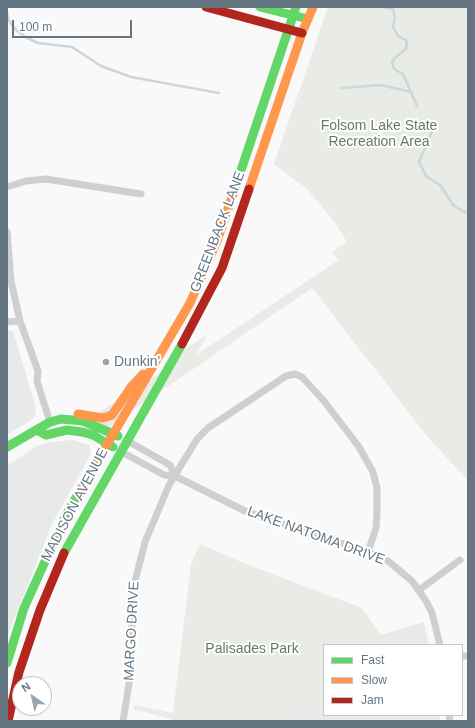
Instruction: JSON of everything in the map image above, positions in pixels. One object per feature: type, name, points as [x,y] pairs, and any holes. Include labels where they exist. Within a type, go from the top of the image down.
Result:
[{"type":"main road","points":[[206,7],[302,33]]},
{"type":"main road","points":[[260,7],[295,11],[308,19]]},
{"type":"main road","name":"GREENBACK LANE","points":[[126,440],[204,305],[222,268],[302,33],[313,7]]},
{"type":"main road","name":"GREENBACK LANE","points":[[113,434],[190,302],[210,260],[295,11]]},
{"type":"main road","points":[[7,447],[50,422],[79,414],[103,418],[112,415],[131,387],[153,366]]},
{"type":"main road","points":[[61,419],[83,421],[126,440]]},
{"type":"main road","points":[[37,430],[46,435],[67,430],[92,435],[120,451]]},
{"type":"main road","name":"MADISON AVENUE","points":[[7,663],[24,608],[50,547],[66,515],[113,434]]},
{"type":"main road","name":"MADISON AVENUE","points":[[8,721],[21,666],[48,589],[78,522],[126,440]]},
{"type":"street","points":[[7,187],[26,181],[46,179],[141,194]]},
{"type":"street","points":[[7,232],[8,269],[20,321],[38,371],[37,381],[50,422],[67,430]]},
{"type":"street","points":[[7,322],[20,321]]},
{"type":"street","name":"MARGO DRIVE","points":[[123,721],[130,678],[131,609],[134,582],[145,542],[175,476],[197,439],[208,428],[286,376],[298,374],[328,407],[359,447],[373,472],[377,488],[376,528],[368,552]]},
{"type":"street","name":"LAKE NATOMA DRIVE","points":[[126,440],[170,465],[175,476]]},
{"type":"street","name":"LAKE NATOMA DRIVE","points":[[120,451],[164,475],[175,476],[245,511],[368,552],[388,561],[403,572],[419,590],[432,613],[440,644]]},
{"type":"street","points":[[419,590],[460,560]]},
{"type":"shaded area","points":[[7,330],[13,331],[36,408],[35,416],[31,420],[7,435]]},
{"type":"shaded area","points":[[73,440],[89,445],[91,454],[52,524],[7,637],[7,466],[37,446],[50,442]]},
{"type":"shaded area","points":[[424,622],[429,644],[405,644],[403,628]]},
{"type":"shaded area","points":[[323,706],[323,716],[440,716],[440,721],[291,721],[290,711]]},
{"type":"green space","name":"Folsom Lake State Recreation Area","points":[[328,7],[468,7],[468,481],[427,436],[312,288],[89,440],[79,425],[159,374],[167,361],[207,335],[196,355],[339,260],[332,252],[347,242],[336,224],[307,189],[274,164]]},
{"type":"green space","name":"Palisades Park","points":[[200,544],[241,562],[362,608],[381,635],[403,628],[405,644],[323,644],[323,706],[290,711],[291,721],[178,721],[134,709],[134,705],[173,713],[191,564]]},
{"type":"waterway","points":[[383,7],[393,9],[395,17],[393,27],[398,36],[407,41],[406,49],[392,62],[394,69],[403,74],[417,106]]},
{"type":"waterway","points":[[7,13],[9,21],[16,30],[27,38],[38,43],[72,47],[101,66],[131,77],[219,93]]},
{"type":"waterway","points":[[342,88],[380,85],[412,92]]},
{"type":"waterway","points":[[426,121],[432,131],[419,162],[426,176],[441,186],[453,205],[468,214]]},
{"type":"traffic: fast","points":[[260,7],[308,19]]},
{"type":"traffic: fast","points":[[233,194],[296,7]]},
{"type":"traffic: fast","points":[[64,553],[182,344]]},
{"type":"traffic: fast","points":[[7,447],[50,422],[61,419],[83,421],[118,436]]},
{"type":"traffic: fast","points":[[37,430],[46,435],[67,430],[82,432],[93,435],[113,447]]},
{"type":"traffic: fast","points":[[7,663],[24,608],[66,515],[78,494]]},
{"type":"traffic: slow","points":[[249,189],[302,33],[313,7]]},
{"type":"traffic: slow","points":[[78,494],[190,303],[217,241],[233,194]]},
{"type":"traffic: slow","points":[[78,414],[103,418],[112,415],[131,387],[143,374]]},
{"type":"traffic: jam","points":[[206,7],[302,33]]},
{"type":"traffic: jam","points":[[182,344],[222,268],[249,189]]},
{"type":"traffic: jam","points":[[8,721],[19,672],[40,610],[64,553]]},
{"type":"place","name":"Dunkin'","points":[[106,362]]}]
